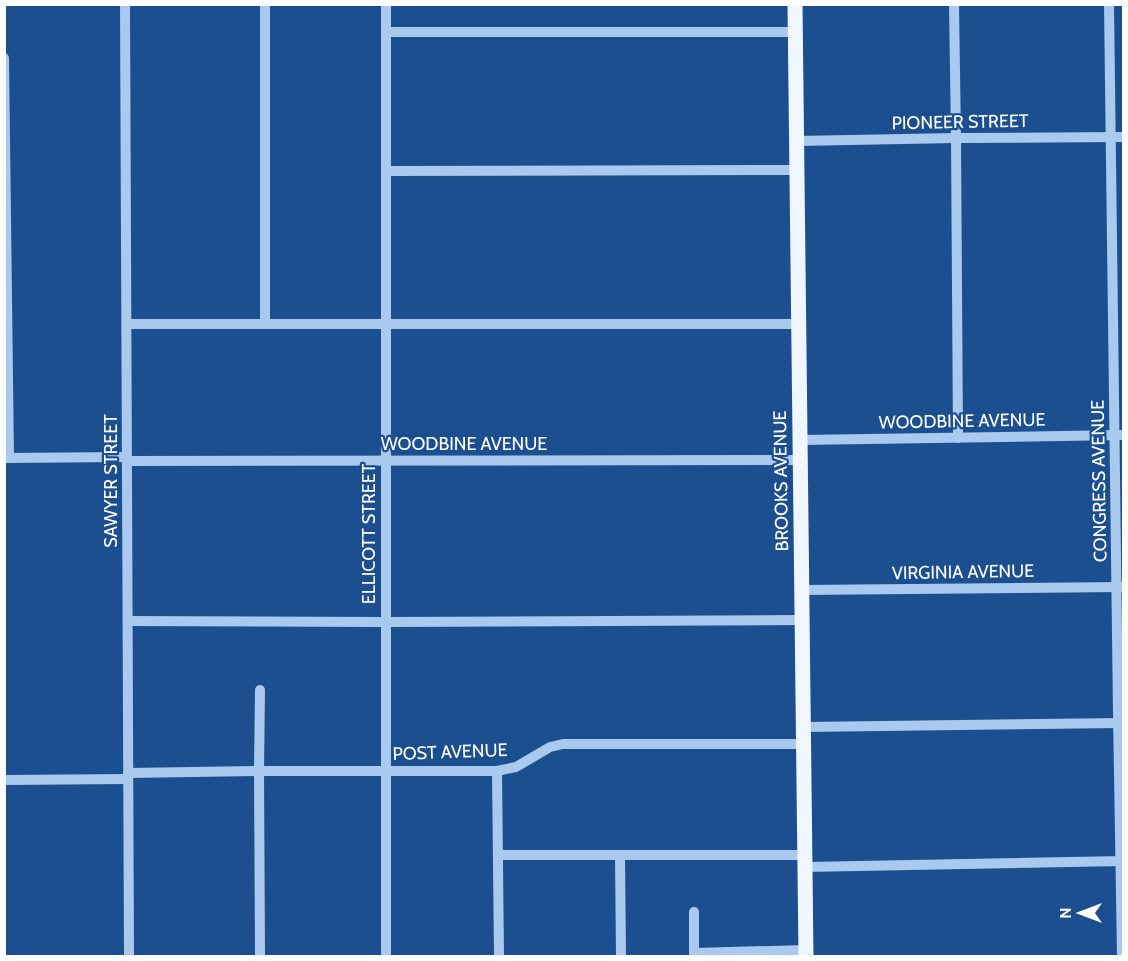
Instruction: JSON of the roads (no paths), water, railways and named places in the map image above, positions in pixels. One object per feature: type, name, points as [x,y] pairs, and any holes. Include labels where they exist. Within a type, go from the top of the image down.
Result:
[{"type":"main road","name":"BROOKS AVENUE","points":[[795,4],[806,953]]},
{"type":"street","name":"SAWYER STREET","points":[[125,4],[129,957]]},
{"type":"street","points":[[265,4],[265,324]]},
{"type":"street","name":"ELLICOTT STREET","points":[[386,4],[386,957]]},
{"type":"street","points":[[954,4],[958,438]]},
{"type":"street","name":"CONGRESS AVENUE","points":[[1109,4],[1110,137],[1119,435],[1122,957]]},
{"type":"street","points":[[386,32],[795,32]]},
{"type":"street","points":[[4,58],[7,458]]},
{"type":"street","name":"PIONEER STREET","points":[[797,141],[1124,137]]},
{"type":"street","points":[[386,171],[797,170]]},
{"type":"street","points":[[127,324],[799,324]]},
{"type":"street","name":"WOODBINE AVENUE","points":[[800,440],[1119,435]]},
{"type":"street","name":"WOODBINE AVENUE","points":[[7,458],[801,460]]},
{"type":"street","name":"VIRGINIA AVENUE","points":[[802,590],[1120,587]]},
{"type":"street","points":[[128,621],[802,620]]},
{"type":"street","points":[[260,690],[260,957]]},
{"type":"street","points":[[804,727],[1121,723]]},
{"type":"street","name":"POST AVENUE","points":[[4,780],[259,771],[497,771],[516,768],[550,747],[563,744],[804,744]]},
{"type":"street","points":[[497,771],[500,957]]},
{"type":"street","points":[[499,855],[620,855],[805,861],[1122,861]]},
{"type":"street","points":[[620,855],[621,957]]},
{"type":"street","points":[[694,912],[694,955],[806,953]]}]
